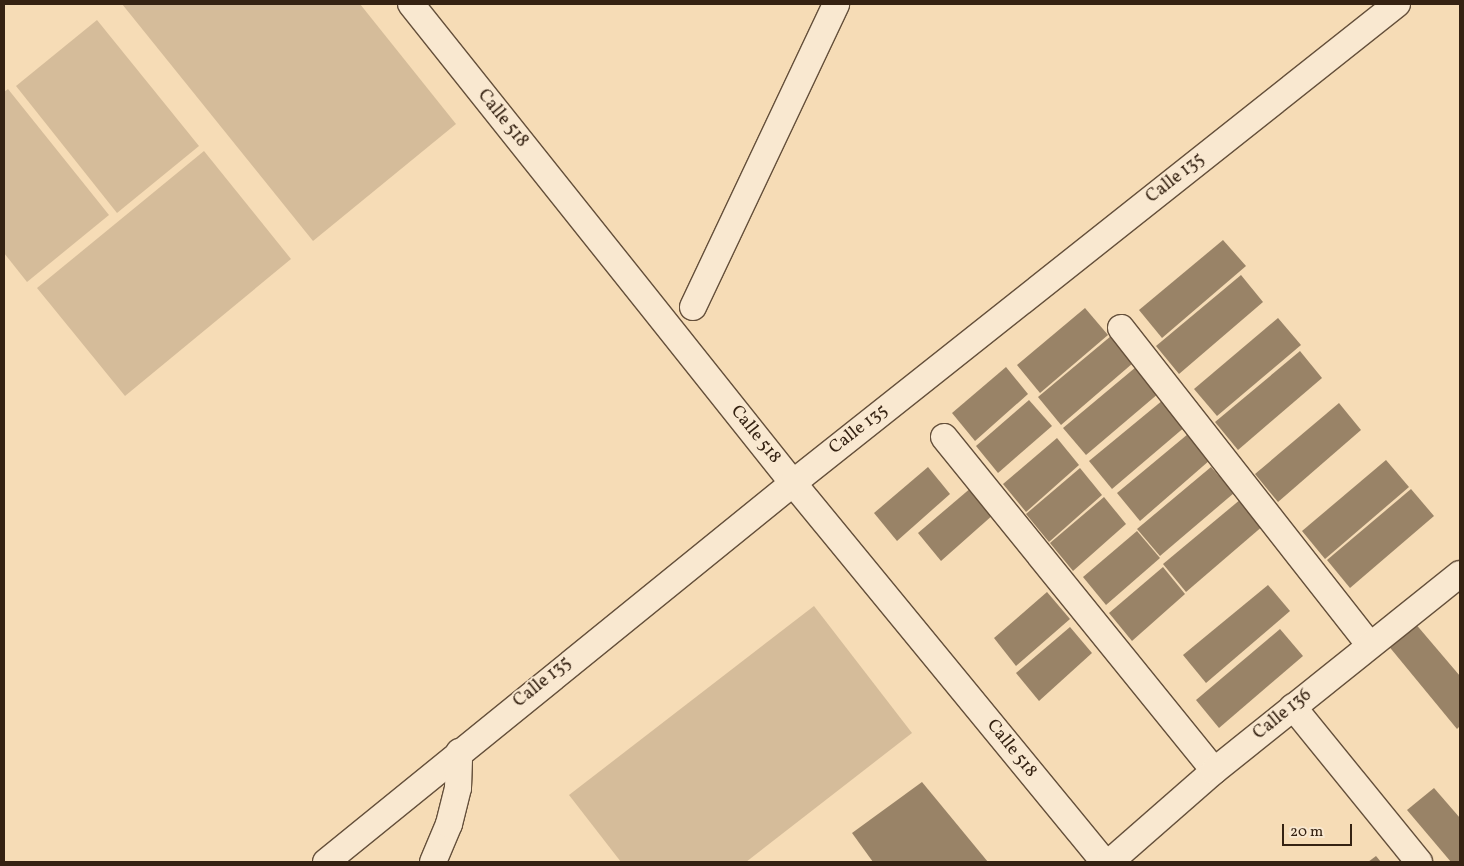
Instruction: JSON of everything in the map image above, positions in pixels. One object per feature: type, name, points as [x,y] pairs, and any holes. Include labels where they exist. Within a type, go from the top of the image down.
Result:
[{"type":"street","name":"Calle 518","points":[[411,4],[793,482],[1104,862]]},
{"type":"street","points":[[693,307],[836,4]]},
{"type":"street","name":"Calle 135","points":[[326,862],[793,482],[1397,4]]},
{"type":"street","points":[[1121,328],[1369,644]]},
{"type":"street","points":[[944,437],[1214,771]]},
{"type":"street","name":"Calle 136","points":[[1110,862],[1214,771],[1369,644],[1460,574]]},
{"type":"street","points":[[1293,707],[1419,862]]},
{"type":"street","points":[[433,862],[449,824],[458,788],[459,752]]},
{"type":"shaded area","points":[[122,4],[360,4],[456,124],[313,241]]},
{"type":"shaded area","points":[[97,20],[199,146],[117,213],[16,86]]},
{"type":"shaded area","points":[[8,89],[109,215],[27,282],[4,253],[4,92]]},
{"type":"shaded area","points":[[204,151],[291,259],[125,396],[37,288]]},
{"type":"shaded area","points":[[814,606],[912,733],[746,862],[621,862],[569,795]]},
{"type":"building","points":[[1223,240],[1246,266],[1162,338],[1139,310]]},
{"type":"building","points":[[1241,275],[1263,302],[1179,374],[1156,346]]},
{"type":"building","points":[[1085,308],[1108,335],[1040,393],[1017,365]]},
{"type":"building","points":[[1278,318],[1301,345],[1217,416],[1194,389]]},
{"type":"building","points":[[1111,336],[1133,363],[1061,425],[1038,397]]},
{"type":"building","points":[[1300,351],[1322,378],[1238,450],[1215,422]]},
{"type":"building","points":[[1006,367],[1028,394],[975,441],[952,413]]},
{"type":"building","points":[[1136,367],[1159,393],[1086,455],[1063,428]]},
{"type":"building","points":[[1029,400],[1052,426],[998,473],[976,446]]},
{"type":"building","points":[[1163,400],[1186,426],[1112,489],[1089,461]]},
{"type":"building","points":[[1339,403],[1361,430],[1278,502],[1255,474]]},
{"type":"building","points":[[1188,434],[1210,460],[1140,521],[1117,493]]},
{"type":"building","points":[[1057,438],[1079,465],[1026,512],[1003,484]]},
{"type":"building","points":[[1386,460],[1409,487],[1325,559],[1302,531]]},
{"type":"building","points":[[928,467],[950,494],[897,541],[874,513]]},
{"type":"building","points":[[1211,467],[1234,493],[1160,556],[1137,529]]},
{"type":"building","points":[[1080,468],[1102,495],[1049,542],[1026,514]]},
{"type":"building","points":[[972,487],[994,514],[941,561],[918,533]]},
{"type":"building","points":[[1411,489],[1434,516],[1350,588],[1327,560]]},
{"type":"building","points":[[1104,497],[1126,524],[1073,571],[1050,543]]},
{"type":"building","points":[[1241,499],[1264,525],[1186,592],[1163,564]]},
{"type":"building","points":[[1137,531],[1160,558],[1106,605],[1083,577]]},
{"type":"building","points":[[1163,567],[1185,594],[1132,641],[1109,613]]},
{"type":"building","points":[[1268,585],[1290,611],[1206,683],[1183,655]]},
{"type":"building","points":[[1047,592],[1070,619],[1016,666],[994,638]]},
{"type":"building","points":[[1414,622],[1460,676],[1460,726],[1457,729],[1387,644]]},
{"type":"building","points":[[1070,627],[1092,653],[1039,701],[1016,673]]},
{"type":"building","points":[[1280,629],[1303,656],[1219,728],[1196,700]]},
{"type":"building","points":[[922,782],[988,862],[873,862],[852,833]]},
{"type":"building","points":[[1434,788],[1460,818],[1460,862],[1451,862],[1407,810]]},
{"type":"building","points":[[1376,856],[1381,862],[1368,862]]}]
